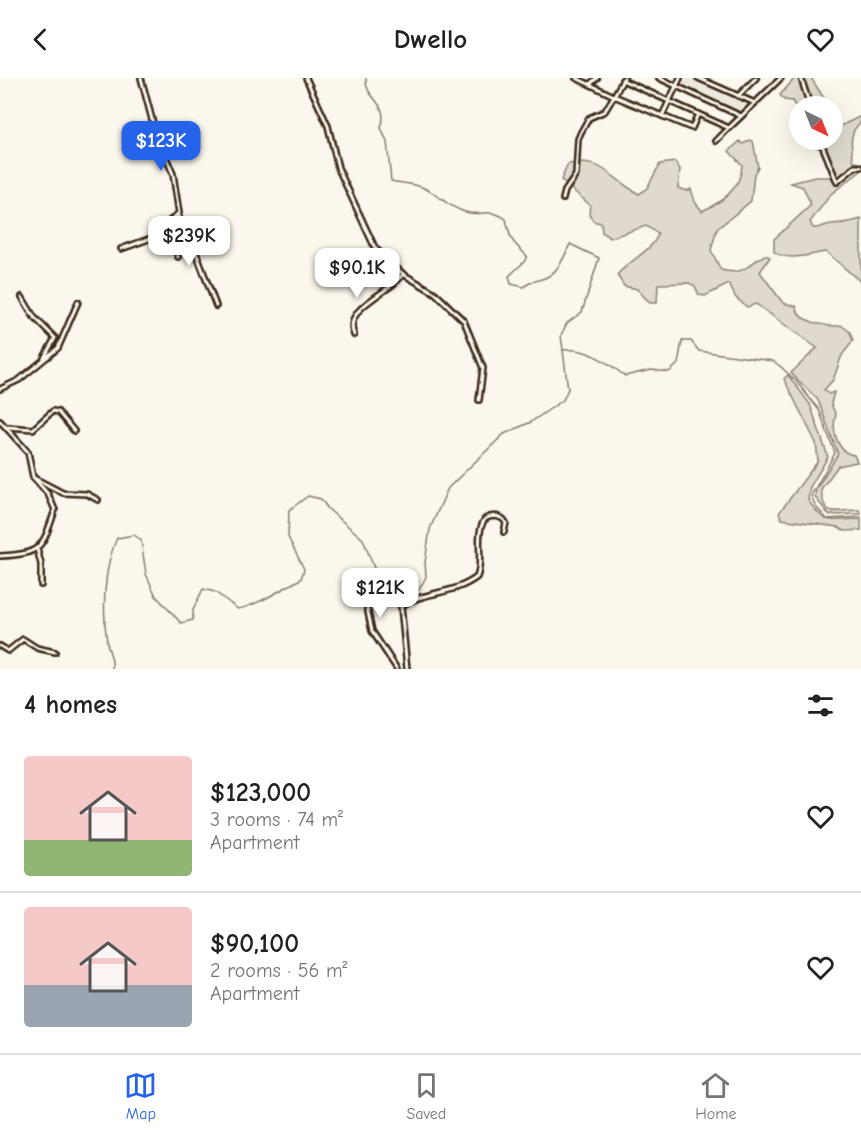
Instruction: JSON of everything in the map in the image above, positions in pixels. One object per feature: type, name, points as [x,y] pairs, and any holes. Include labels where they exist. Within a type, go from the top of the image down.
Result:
[{"type":"street","points":[[141,78],[155,131],[173,174],[178,216],[191,239],[216,306]]},
{"type":"street","points":[[306,78],[328,126],[338,168],[372,243],[403,274],[435,293],[464,321],[483,368],[479,400]]},
{"type":"street","points":[[576,78],[692,128],[699,114]]},
{"type":"street","points":[[590,84],[597,78]]},
{"type":"street","points":[[658,78],[741,116]]},
{"type":"street","points":[[662,116],[680,78]]},
{"type":"street","points":[[698,78],[755,103]]},
{"type":"street","points":[[708,83],[711,78]]},
{"type":"street","points":[[738,96],[756,78]]},
{"type":"street","points":[[716,141],[781,78]]},
{"type":"street","points":[[801,78],[807,96]]},
{"type":"street","points":[[563,199],[565,190],[576,175],[578,139],[581,132],[589,118],[605,111],[623,79],[729,128]]},
{"type":"street","points":[[824,150],[836,181],[841,181],[856,167],[861,167]]},
{"type":"street","points":[[178,216],[166,222],[178,257]]},
{"type":"street","points":[[121,249],[168,232]]},
{"type":"street","points":[[354,335],[352,328],[355,314],[403,274]]},
{"type":"street","points":[[22,297],[34,317],[55,338],[42,360]]},
{"type":"street","points":[[0,389],[19,380],[62,343],[78,302]]},
{"type":"street","points":[[5,426],[33,429],[53,411],[58,412],[74,431]]},
{"type":"street","points":[[0,422],[29,454],[33,477],[48,494],[56,510],[47,535],[37,549],[23,556],[0,556]]},
{"type":"street","points":[[33,477],[63,493],[87,494],[98,500]]},
{"type":"street","points":[[407,669],[401,606],[422,597],[458,588],[477,577],[480,566],[481,527],[485,519],[495,516],[502,518],[506,523],[504,532]]},
{"type":"street","points":[[37,549],[41,564],[41,585]]},
{"type":"street","points":[[347,584],[366,603],[372,631],[397,669]]},
{"type":"street","points":[[0,646],[8,651],[23,639],[37,648],[55,652]]},
{"type":"shaded area","points":[[682,78],[695,78],[748,104],[739,113],[677,85]]},
{"type":"shaded area","points":[[795,78],[811,78],[823,96],[789,96],[789,101],[784,100],[780,95]]},
{"type":"shaded area","points":[[861,116],[861,122],[852,135],[851,145],[854,162],[861,163],[861,171],[831,194],[810,222],[813,228],[816,228],[861,219],[861,282],[826,252],[793,257],[774,252],[774,239],[811,205],[803,187],[791,183],[834,175],[825,150],[843,150],[843,125]]},
{"type":"shaded area","points":[[750,140],[753,141],[758,167],[754,174],[751,201],[717,229],[711,250],[721,270],[735,272],[765,255],[770,257],[760,272],[783,303],[796,306],[803,318],[827,325],[841,325],[850,332],[853,341],[842,355],[833,380],[824,390],[829,394],[834,392],[831,404],[836,415],[834,427],[837,439],[843,450],[854,455],[857,462],[838,466],[821,489],[825,506],[828,509],[832,511],[859,510],[861,514],[829,515],[815,497],[816,489],[838,454],[818,400],[791,373],[817,348],[756,304],[747,307],[736,298],[729,284],[705,296],[699,295],[695,286],[689,283],[658,284],[657,303],[650,303],[637,289],[624,286],[617,275],[652,245],[658,234],[646,226],[610,238],[602,232],[601,223],[593,221],[589,213],[590,205],[561,180],[568,164],[591,164],[606,171],[639,194],[647,188],[660,164],[675,162],[680,169],[678,188],[686,191],[691,189],[695,202],[702,211],[723,199],[734,188],[742,165],[729,151],[740,141],[743,144]]},
{"type":"shaded area","points":[[788,375],[810,404],[828,457],[810,487],[808,500],[820,515],[830,520],[861,519],[861,530],[844,531],[837,527],[782,519],[779,513],[818,461],[816,443],[784,379]]},
{"type":"waterway","points":[[112,669],[105,629],[105,602],[109,562],[117,538],[134,535],[141,540],[146,574],[156,596],[181,623],[193,620],[193,610],[203,589],[215,592],[238,609],[262,600],[301,579],[304,569],[288,537],[289,510],[308,496],[321,499],[328,509],[363,539],[374,568],[384,580],[401,594],[419,590],[426,577],[425,562],[430,529],[448,488],[504,434],[531,422],[563,400],[568,389],[561,335],[567,323],[582,312],[599,258],[570,244],[561,262],[551,274],[524,287],[511,284],[509,276],[527,256],[512,240],[506,219],[490,213],[465,212],[423,188],[391,181],[387,142],[381,128],[382,112],[366,85],[366,78]]},
{"type":"waterway","points":[[563,350],[588,353],[625,376],[651,370],[669,372],[678,364],[682,341],[691,341],[699,351],[773,361],[796,381],[819,410],[835,453],[811,496],[816,507],[827,519],[861,517]]}]
